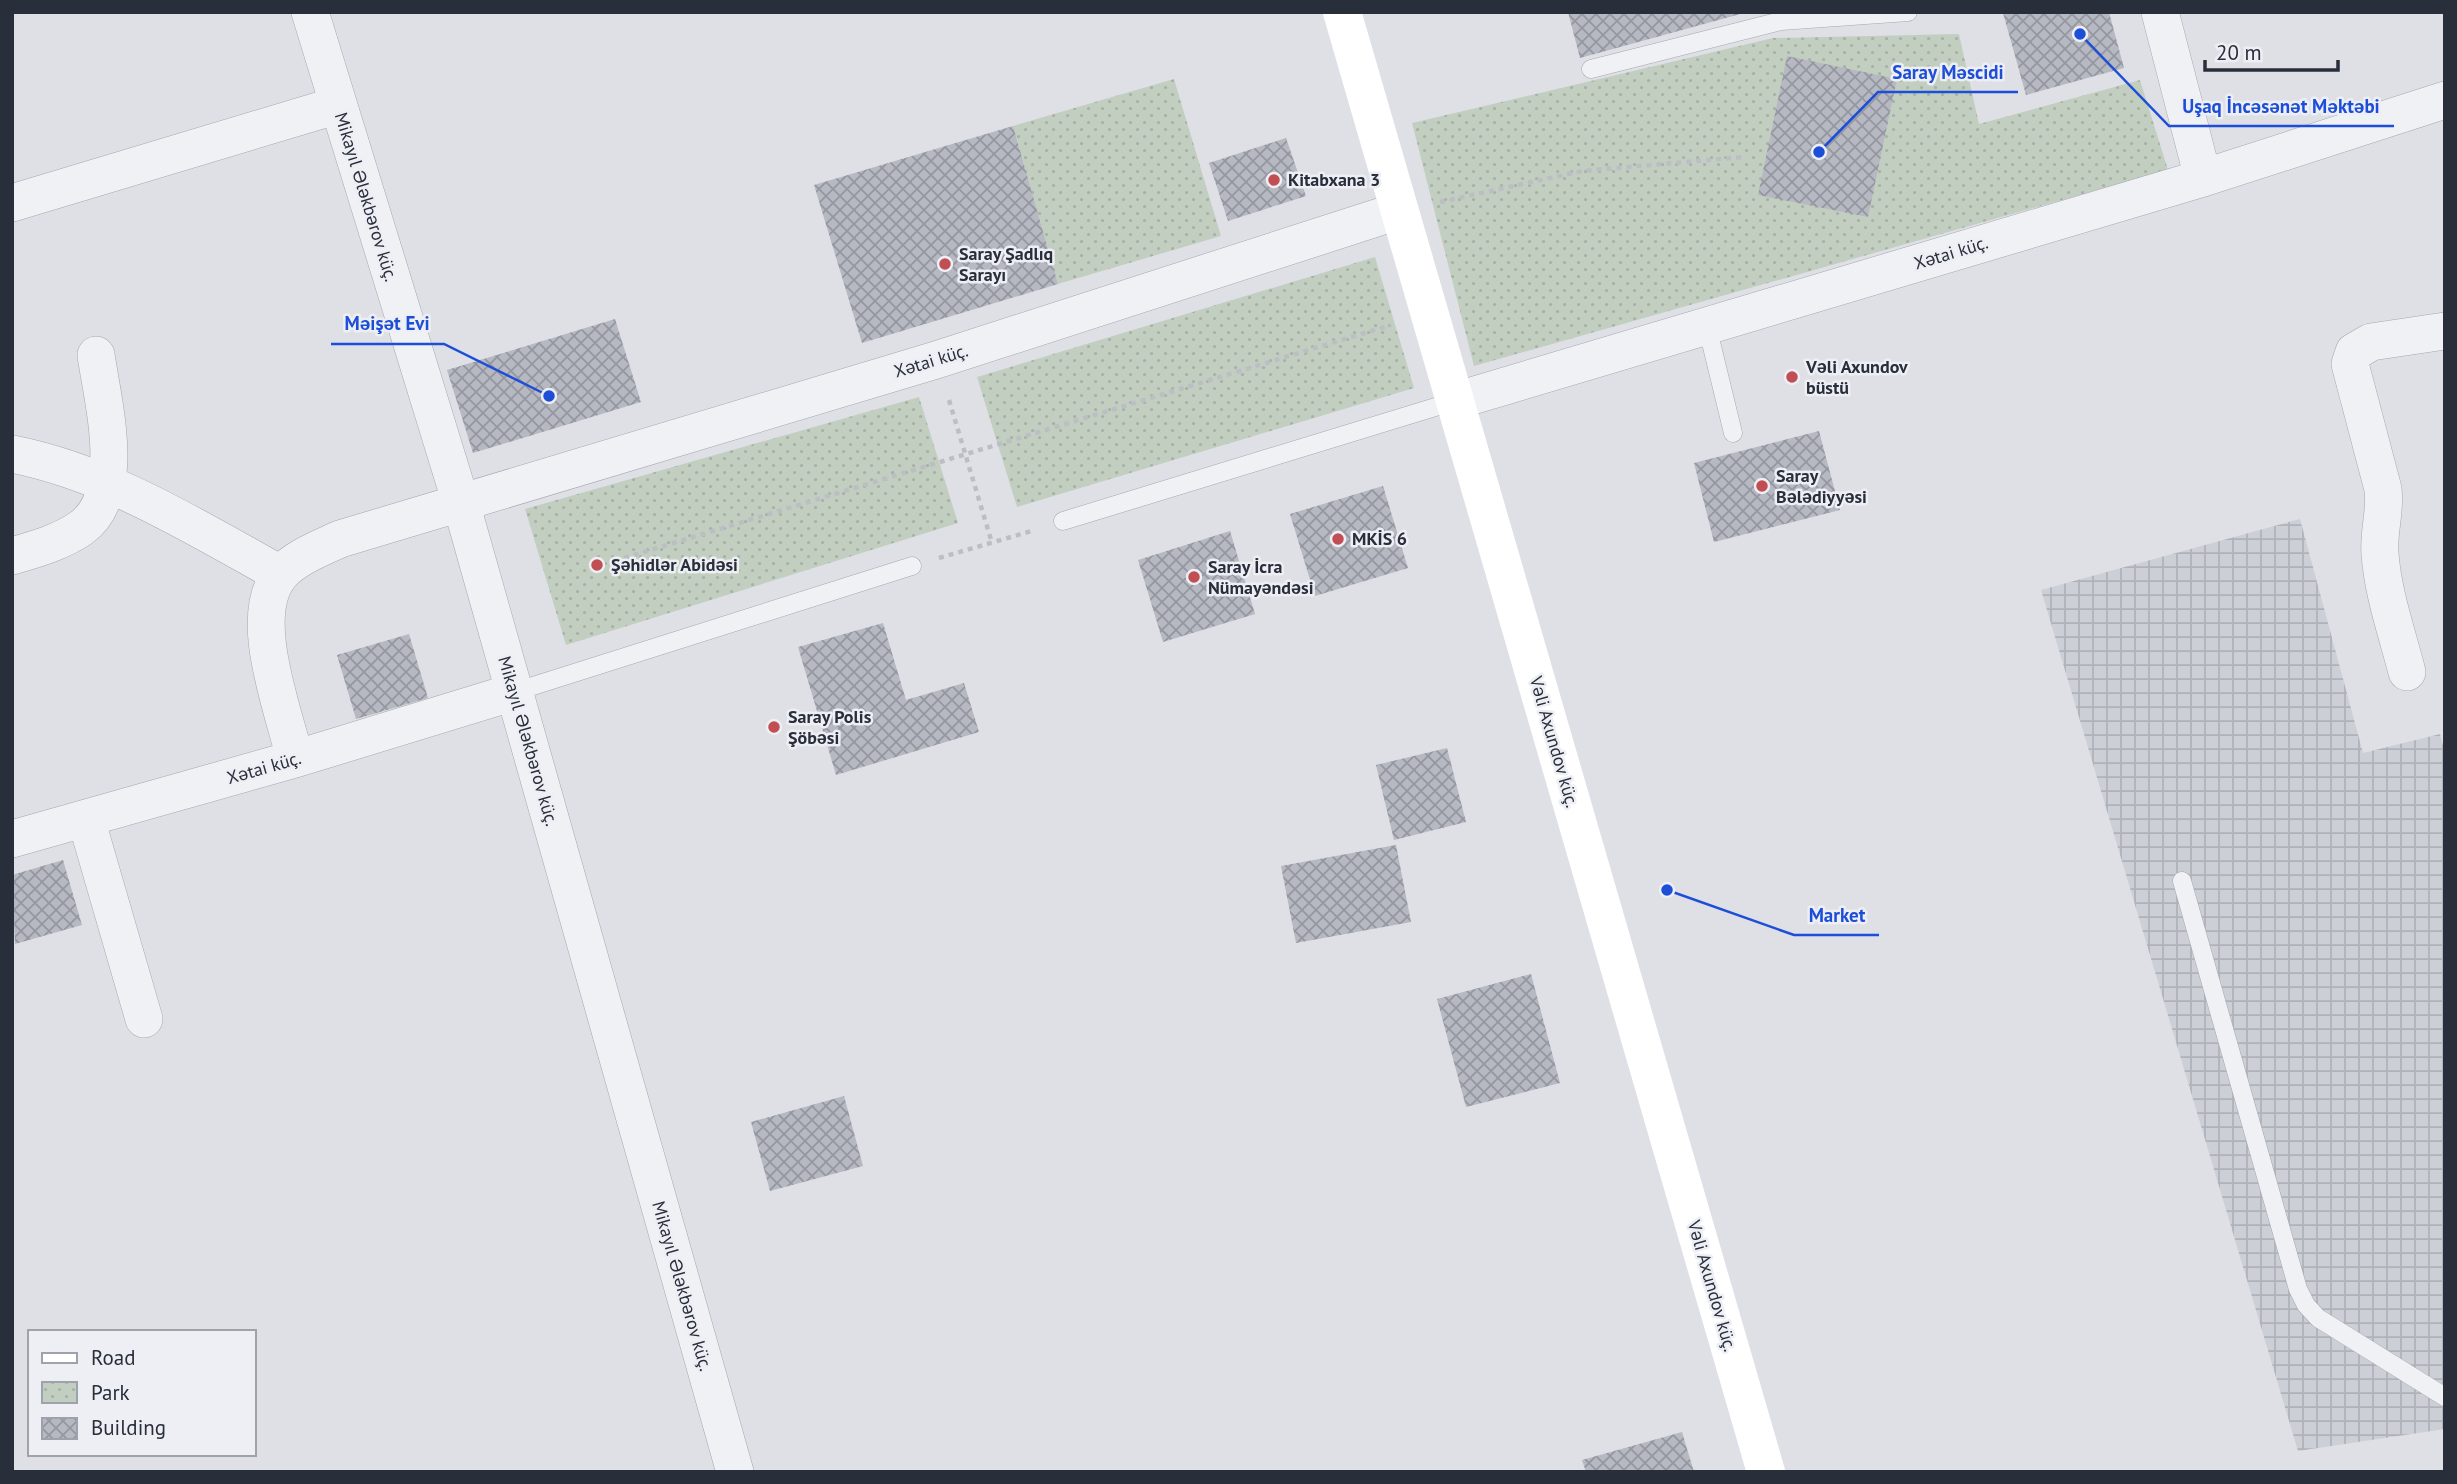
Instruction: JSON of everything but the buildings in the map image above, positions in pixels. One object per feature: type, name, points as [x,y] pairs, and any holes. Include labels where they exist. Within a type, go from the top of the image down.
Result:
[{"type":"street","name":"Mikayıl Ələkbərov küç.","points":[[310,12],[461,503],[735,1472]]},
{"type":"street","name":"Vəli Axundov küç.","points":[[1342,12],[1766,1472]]},
{"type":"street","points":[[2160,12],[2203,178]]},
{"type":"street","name":"Xətai küç.","points":[[1455,401],[2203,178],[2445,100]]},
{"type":"street","points":[[12,203],[338,105]]},
{"type":"street","name":"Xətai küç.","points":[[280,574],[301,558],[340,539],[936,360],[1398,211]]},
{"type":"street","points":[[2407,672],[2383,578],[2379,550],[2386,509],[2383,489],[2350,364],[2354,352],[2371,342],[2445,331]]},
{"type":"street","points":[[12,556],[53,543],[82,527],[98,511],[108,484],[107,437],[96,355]]},
{"type":"street","points":[[12,454],[108,484],[150,502],[280,574],[268,596],[264,632],[295,759]]},
{"type":"street","name":"Xətai küç.","points":[[12,839],[295,759],[514,692]]},
{"type":"street","points":[[86,819],[144,1019]]},
{"type":"lane","points":[[1591,69],[1781,21],[1909,12]]},
{"type":"lane","points":[[1707,326],[1733,433]]},
{"type":"lane","points":[[1063,521],[1455,401]]},
{"type":"lane","points":[[514,692],[912,566]]},
{"type":"lane","points":[[2182,881],[2294,1276],[2306,1305],[2318,1318],[2445,1397]]},
{"type":"path","points":[[1398,211],[1582,171],[1743,157]]},
{"type":"path","points":[[624,558],[1395,324]]},
{"type":"path","points":[[936,360],[992,543]]},
{"type":"path","points":[[912,566],[1063,521]]},
{"type":"shaded area","points":[[2300,519],[2363,753],[2440,734],[2445,753],[2445,1429],[2298,1451],[2041,590]]},
{"type":"green space","points":[[1959,34],[1979,124],[2140,80],[2168,170],[1474,366],[1412,123],[1773,38]]},
{"type":"green space","points":[[1174,79],[1221,236],[1058,284],[1013,126]]},
{"type":"green space","points":[[1375,257],[1414,388],[1017,507],[977,377]]},
{"type":"green space","points":[[919,397],[958,523],[566,645],[525,509]]},
{"type":"place","name":"Uşaq İncəsənət Məktəbi","points":[[2080,34]]},
{"type":"place","name":"Saray Məscidi","points":[[1819,152]]},
{"type":"place","name":"Kitabxana 3","points":[[1274,180]]},
{"type":"place","name":"Saray Şadlıq Sarayı","points":[[945,264]]},
{"type":"place","name":"Vəli Axundov büstü","points":[[1792,377]]},
{"type":"place","name":"Məişət Evi","points":[[549,396]]},
{"type":"place","name":"Saray Bələdiyyəsi","points":[[1762,486]]},
{"type":"place","name":"MKİS 6","points":[[1338,539]]},
{"type":"place","name":"Şəhidlər Abidəsi","points":[[597,565]]},
{"type":"place","name":"Saray İcra Nümayəndəsi","points":[[1194,577]]},
{"type":"place","name":"Saray Polis Şöbəsi","points":[[774,727]]},
{"type":"place","name":"Market","points":[[1667,890]]}]
